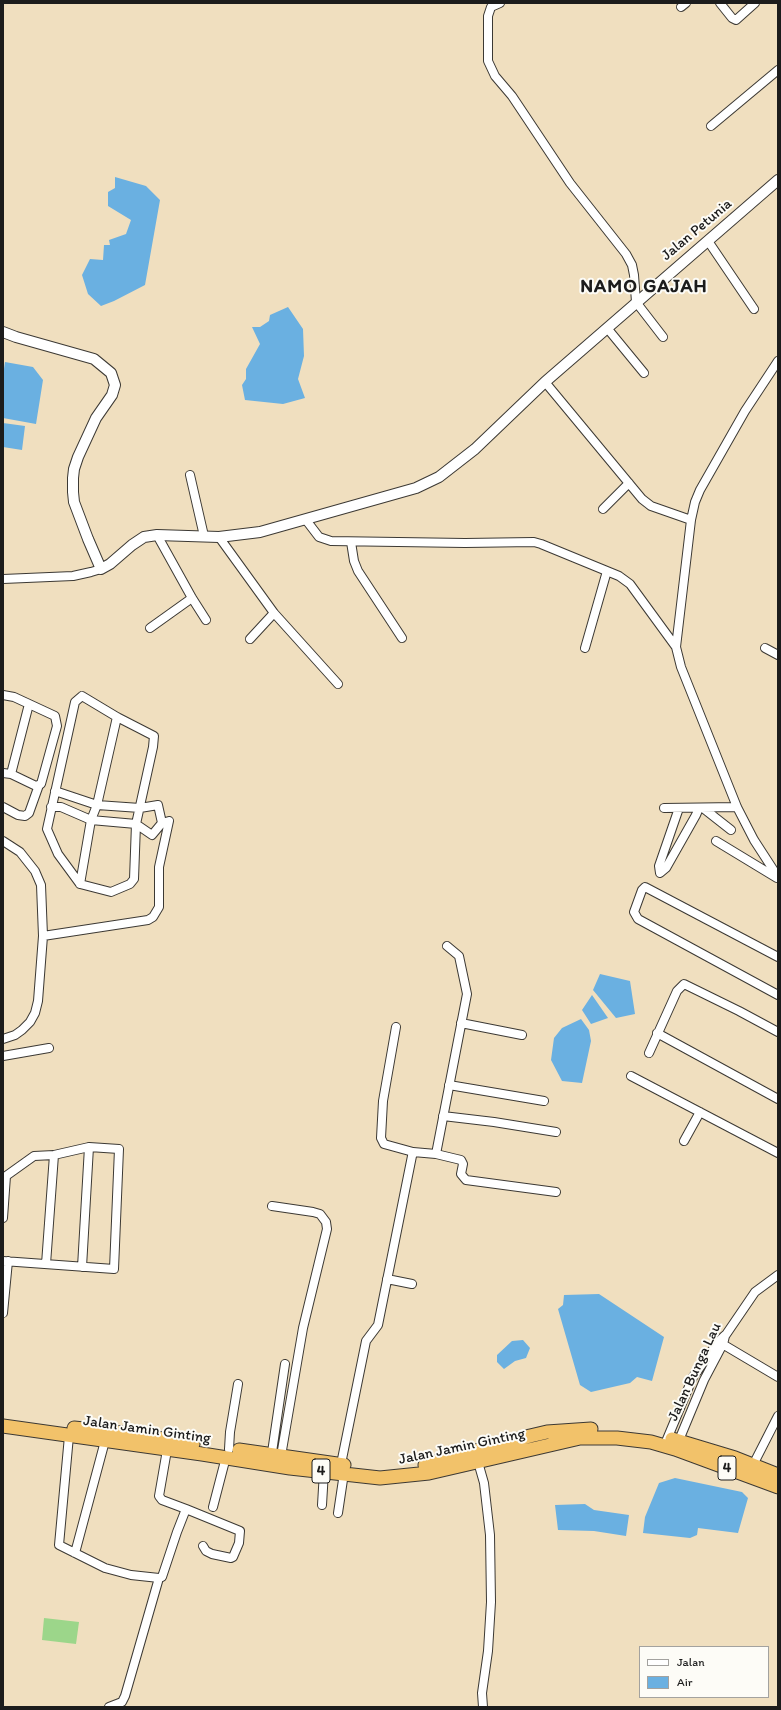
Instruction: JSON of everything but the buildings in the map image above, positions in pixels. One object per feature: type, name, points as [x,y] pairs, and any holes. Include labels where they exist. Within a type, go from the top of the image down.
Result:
[{"type":"highway","name":"Jalan Jamin Ginting","points":[[3,1419],[132,1434],[227,1453]]},
{"type":"highway","name":"Jalan Jamin Ginting","points":[[3,1426],[167,1450],[227,1453],[342,1468],[385,1470],[433,1464],[530,1436],[557,1431],[613,1429],[735,1458],[778,1475]]},
{"type":"highway","name":"Jalan Jamin Ginting","points":[[274,1458],[290,1468],[324,1471],[342,1468],[380,1478],[429,1473],[580,1438],[617,1438],[671,1443],[778,1487]]},
{"type":"street","points":[[500,3],[491,8],[488,16],[488,61],[495,76],[512,96],[570,183],[626,254],[632,265],[636,302],[663,337]]},
{"type":"street","points":[[720,3],[732,18],[736,20],[755,3]]},
{"type":"street","points":[[711,126],[778,70]]},
{"type":"street","name":"Jalan Petunia","points":[[101,569],[110,564],[144,537],[157,535],[219,537],[260,532],[416,488],[439,477],[475,449],[545,382],[778,180]]},
{"type":"street","points":[[708,241],[754,309]]},
{"type":"street","points":[[608,328],[644,373]]},
{"type":"street","points":[[3,332],[94,360],[111,373],[115,385],[112,395],[93,424],[74,469],[73,478],[74,502],[101,569],[73,576],[3,579]]},
{"type":"street","points":[[778,361],[745,411],[700,490],[695,502],[691,520],[676,647],[681,667],[737,807],[754,840],[778,878]]},
{"type":"street","points":[[545,382],[647,503],[691,520]]},
{"type":"street","points":[[190,475],[204,536]]},
{"type":"street","points":[[603,509],[629,483]]},
{"type":"street","points":[[306,520],[314,532],[323,539],[351,542],[534,542],[620,576],[630,584],[676,647]]},
{"type":"street","points":[[157,535],[206,620]]},
{"type":"street","points":[[219,537],[274,613],[338,684]]},
{"type":"street","points":[[351,542],[354,561],[358,571],[402,638]]},
{"type":"street","points":[[585,648],[607,571]]},
{"type":"street","points":[[150,628],[192,598]]},
{"type":"street","points":[[250,639],[274,613]]},
{"type":"street","points":[[765,648],[778,655]]},
{"type":"street","points":[[3,696],[14,698],[55,716],[57,726],[40,784],[29,813],[25,816],[18,815],[3,807]]},
{"type":"street","points":[[82,696],[117,717],[154,736],[136,824],[134,879],[130,884],[111,892],[80,884],[58,854],[47,829],[55,791],[75,702],[82,696]]},
{"type":"street","points":[[29,704],[7,773],[36,786],[39,785]]},
{"type":"street","points":[[80,884],[91,820],[97,805],[117,717]]},
{"type":"street","points":[[55,791],[97,805],[140,808],[158,805],[162,823]]},
{"type":"street","points":[[43,936],[148,920],[154,917],[159,907],[159,866],[170,821],[162,823],[152,835],[136,824],[91,820],[61,807],[51,807]]},
{"type":"street","points":[[664,808],[737,807]]},
{"type":"street","points":[[679,808],[659,866],[660,873],[666,868],[701,808]]},
{"type":"street","points":[[701,808],[732,830]]},
{"type":"street","points":[[3,841],[20,852],[35,871],[41,885],[43,936],[38,1001],[35,1013],[30,1022],[22,1030],[15,1035],[3,1039]]},
{"type":"street","points":[[716,841],[778,878]]},
{"type":"street","points":[[778,957],[645,887],[642,890],[634,912],[638,919],[778,995]]},
{"type":"street","points":[[436,1154],[467,994],[459,956],[447,946]]},
{"type":"street","points":[[648,1053],[677,991],[684,984],[739,1010],[778,1032]]},
{"type":"street","points":[[461,1023],[522,1035]]},
{"type":"street","points":[[396,1027],[383,1101],[381,1138],[384,1144],[413,1152],[436,1154],[462,1160],[463,1164],[461,1173],[466,1180],[556,1192]]},
{"type":"street","points":[[657,1033],[778,1099]]},
{"type":"street","points":[[3,1056],[49,1048]]},
{"type":"street","points":[[631,1076],[778,1152]]},
{"type":"street","points":[[449,1085],[544,1101]]},
{"type":"street","points":[[684,1141],[700,1112]]},
{"type":"street","points":[[443,1116],[494,1122],[556,1132]]},
{"type":"street","points":[[82,1267],[89,1147]]},
{"type":"street","points":[[3,1218],[6,1176],[34,1156],[54,1155],[89,1147],[119,1149],[114,1269],[5,1261],[3,1313]]},
{"type":"street","points":[[338,1513],[342,1468],[366,1341],[378,1325],[413,1152]]},
{"type":"street","points":[[46,1264],[54,1155]]},
{"type":"street","points":[[272,1206],[320,1214],[326,1222],[327,1229],[274,1458]]},
{"type":"street","name":"Jalan Bunga Lau","points":[[671,1443],[704,1380],[720,1343],[755,1292],[778,1275]]},
{"type":"street","points":[[387,1279],[412,1284]]},
{"type":"street","points":[[671,1443],[693,1377],[720,1343],[778,1376]]},
{"type":"street","points":[[274,1458],[284,1364]]},
{"type":"street","points":[[213,1507],[227,1453],[238,1384]]},
{"type":"street","points":[[753,1465],[778,1416]]},
{"type":"street","points":[[69,1436],[59,1545],[112,1570],[131,1575],[159,1578]]},
{"type":"street","points":[[75,1553],[105,1441]]},
{"type":"street","points":[[167,1450],[159,1496],[162,1500],[240,1531],[239,1543],[233,1557],[231,1558],[212,1554],[206,1551],[203,1546]]},
{"type":"street","points":[[482,1461],[490,1535],[491,1602],[488,1651],[482,1693],[483,1707]]},
{"type":"street","points":[[322,1505],[324,1471]]},
{"type":"street","points":[[109,1707],[122,1702],[125,1696],[159,1578],[162,1577],[186,1509]]},
{"type":"street","points":[[476,1707],[482,1693]]},
{"type":"green space","points":[[44,1618],[79,1622],[76,1644],[42,1640]]},
{"type":"water","points":[[115,177],[146,186],[160,200],[145,285],[101,306],[88,294],[82,275],[90,259],[103,260],[104,245],[110,245],[109,240],[126,234],[131,220],[108,206],[108,192],[115,188]]},
{"type":"water","points":[[288,307],[303,329],[304,356],[298,379],[305,398],[283,404],[245,400],[242,385],[246,379],[246,369],[260,344],[252,327],[260,327],[269,321],[270,315]]},
{"type":"water","points":[[5,362],[33,367],[43,380],[36,424],[3,418],[3,376]]},
{"type":"water","points":[[3,423],[25,426],[22,450],[3,447]]},
{"type":"water","points":[[600,974],[630,981],[635,1014],[616,1018],[593,990]]},
{"type":"water","points":[[592,995],[608,1018],[591,1024],[582,1010]]},
{"type":"water","points":[[581,1019],[589,1030],[591,1041],[582,1083],[562,1081],[551,1060],[554,1038],[562,1028]]},
{"type":"water","points":[[599,1294],[664,1337],[652,1381],[637,1377],[630,1383],[591,1392],[580,1385],[558,1309],[563,1305],[564,1295]]},
{"type":"water","points":[[523,1340],[530,1348],[526,1358],[515,1361],[504,1369],[497,1362],[497,1355],[512,1341]]},
{"type":"water","points":[[675,1478],[742,1492],[748,1498],[738,1533],[698,1528],[697,1535],[690,1538],[643,1533],[645,1517],[659,1483]]},
{"type":"water","points":[[585,1504],[594,1510],[629,1515],[626,1536],[594,1531],[558,1530],[555,1505]]},
{"type":"district","name":"NAMO GAJAH","points":[[644,287]]}]
